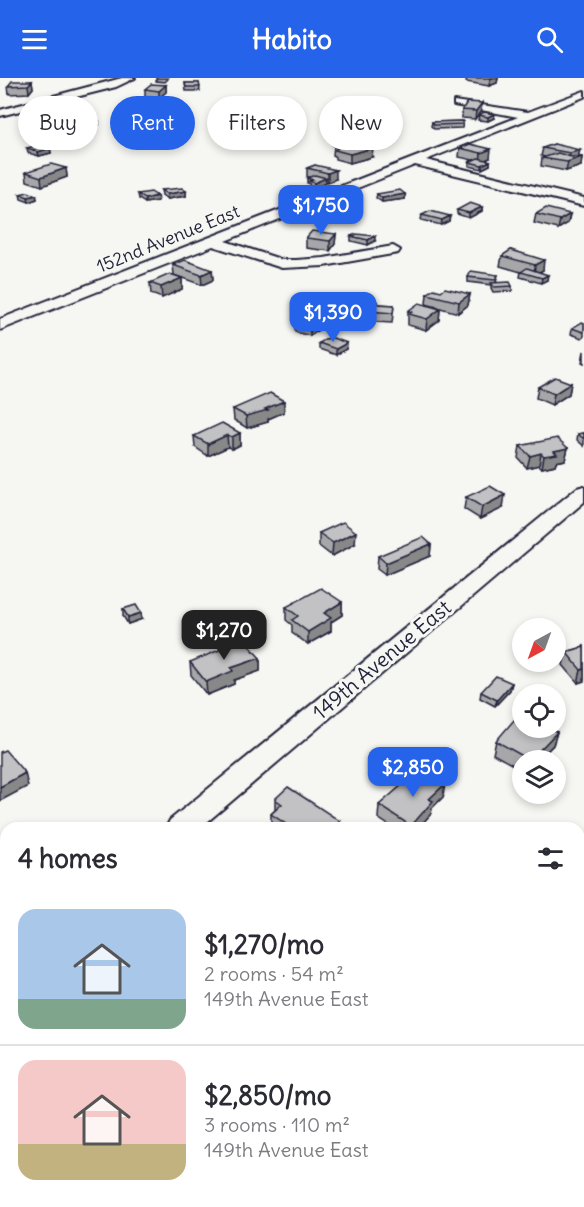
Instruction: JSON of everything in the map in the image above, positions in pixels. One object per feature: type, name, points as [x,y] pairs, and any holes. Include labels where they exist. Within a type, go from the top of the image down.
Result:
[{"type":"street","points":[[0,113],[110,86],[130,78]]},
{"type":"street","name":"152nd Avenue East","points":[[0,325],[584,94]]},
{"type":"street","points":[[458,103],[531,116]]},
{"type":"street","points":[[414,161],[584,202]]},
{"type":"street","points":[[212,241],[282,264],[311,265],[393,250]]},
{"type":"street","points":[[282,264],[301,278],[317,272],[311,265]]},
{"type":"street","name":"149th Avenue East","points":[[187,822],[584,492]]},
{"type":"building","points":[[12,81],[32,81],[28,85],[8,86]]},
{"type":"building","points":[[185,83],[199,83],[200,87],[186,87]]},
{"type":"building","points":[[151,84],[166,85],[159,91],[145,89]]},
{"type":"building","points":[[467,102],[482,103],[476,111],[462,110]]},
{"type":"building","points":[[484,112],[494,114],[488,117],[479,115]]},
{"type":"building","points":[[463,121],[463,124],[434,125],[432,122]]},
{"type":"building","points":[[470,144],[491,149],[481,153],[460,148]]},
{"type":"building","points":[[554,144],[580,150],[570,153],[543,148]]},
{"type":"building","points":[[335,150],[365,150],[350,154]]},
{"type":"building","points":[[558,153],[571,157],[582,157],[567,162],[542,158]]},
{"type":"building","points":[[478,158],[490,161],[482,165],[469,162]]},
{"type":"building","points":[[51,164],[66,168],[41,177],[26,172]]},
{"type":"building","points":[[315,165],[336,170],[328,173],[307,168]]},
{"type":"building","points":[[315,175],[326,178],[314,183],[309,181],[313,180],[307,178]]},
{"type":"building","points":[[182,188],[186,191],[167,194],[161,190]]},
{"type":"building","points":[[400,190],[405,194],[382,198],[377,194]]},
{"type":"building","points":[[28,192],[36,195],[28,197],[20,194]]},
{"type":"building","points":[[151,192],[157,196],[145,199],[138,194]]},
{"type":"building","points":[[470,203],[482,207],[469,213],[457,210]]},
{"type":"building","points":[[546,208],[570,214],[560,220],[536,214]]},
{"type":"building","points":[[430,211],[450,216],[442,220],[422,215]]},
{"type":"building","points":[[312,231],[336,234],[330,241],[306,238]]},
{"type":"building","points":[[356,234],[375,236],[368,240],[351,236]]},
{"type":"building","points":[[511,250],[544,260],[535,265],[502,256]]},
{"type":"building","points":[[185,260],[212,270],[201,275],[173,265]]},
{"type":"building","points":[[527,268],[548,275],[542,278],[521,272]]},
{"type":"building","points":[[471,271],[498,275],[495,280],[468,277]]},
{"type":"building","points":[[170,274],[182,278],[161,287],[150,283]]},
{"type":"building","points":[[510,282],[512,286],[494,287],[491,283]]},
{"type":"building","points":[[445,288],[470,294],[459,302],[427,294],[434,289],[441,291]]},
{"type":"building","points":[[366,301],[394,305],[393,313],[356,310],[358,304],[366,304]]},
{"type":"building","points":[[419,303],[440,309],[427,319],[409,314],[412,312],[408,311]]},
{"type":"building","points":[[316,306],[338,312],[333,315],[326,314],[310,325],[295,321]]},
{"type":"building","points":[[584,323],[583,332],[572,328]]},
{"type":"building","points":[[330,337],[347,343],[336,349],[319,343]]},
{"type":"building","points":[[555,377],[571,383],[554,394],[538,387]]},
{"type":"building","points":[[270,393],[284,401],[265,409],[268,410],[246,416],[233,409]]},
{"type":"building","points":[[222,423],[240,433],[232,437],[227,435],[208,444],[194,436]]},
{"type":"building","points":[[557,438],[568,448],[554,451],[557,454],[544,456],[541,453],[530,456],[520,446]]},
{"type":"building","points":[[490,486],[505,495],[482,507],[466,497]]},
{"type":"building","points":[[343,522],[356,532],[333,543],[319,533]]},
{"type":"building","points":[[423,537],[431,544],[386,563],[378,556]]},
{"type":"building","points":[[321,588],[342,602],[324,613],[331,618],[308,632],[292,620],[298,616],[286,607]]},
{"type":"building","points":[[136,605],[141,613],[128,617],[123,609]]},
{"type":"building","points":[[244,640],[260,658],[231,668],[233,671],[206,682],[190,662]]},
{"type":"building","points":[[584,647],[584,669],[581,670],[566,652]]},
{"type":"building","points":[[496,676],[512,683],[497,700],[481,692]]},
{"type":"building","points":[[512,722],[512,738],[551,738],[540,750],[512,750],[496,741]]},
{"type":"building","points":[[5,750],[25,773],[0,787],[0,752]]},
{"type":"building","points":[[418,771],[427,777],[430,774],[445,784],[429,799],[433,801],[415,822],[405,822],[379,805]]},
{"type":"building","points":[[288,787],[340,821],[283,822],[271,814],[282,804],[275,799]]}]
